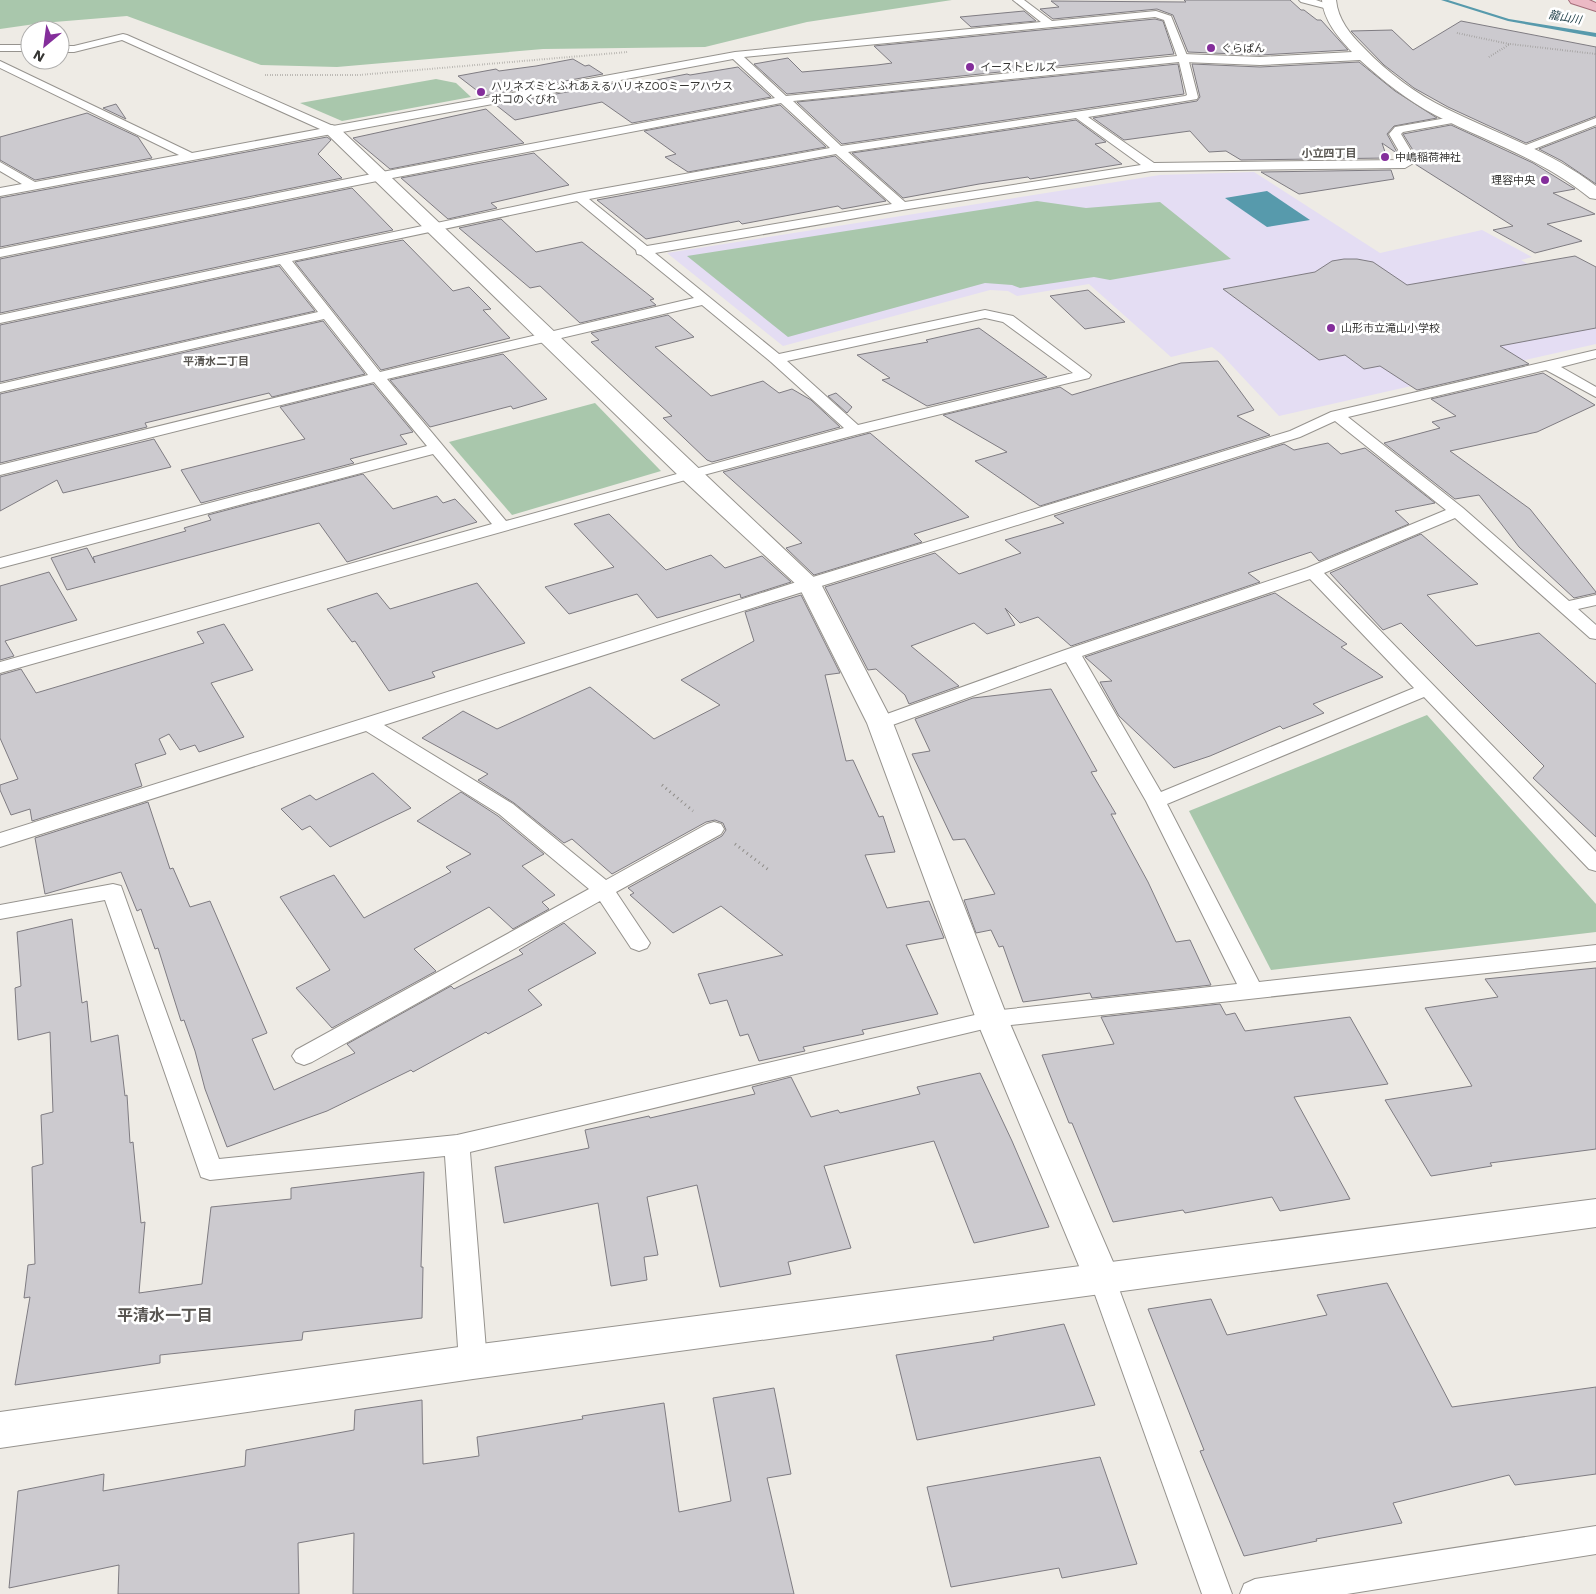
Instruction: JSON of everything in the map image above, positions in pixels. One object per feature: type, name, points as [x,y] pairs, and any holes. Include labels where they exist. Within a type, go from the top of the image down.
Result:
[{"type":"main road","points":[[1576,0],[1596,7]]},
{"type":"street","points":[[1328,3],[1340,31],[1364,56],[1398,86],[1420,100],[1568,172],[1596,194]]},
{"type":"street","points":[[1183,58],[1260,61],[1364,56]]},
{"type":"street","points":[[332,130],[382,176],[546,337],[809,584],[880,723],[992,1019],[1102,1278]]},
{"type":"street","points":[[0,1430],[473,1362],[1596,1213]]},
{"type":"lane","points":[[1018,0],[1049,24]]},
{"type":"lane","points":[[1304,0],[1328,3]]},
{"type":"lane","points":[[0,192],[735,55],[1156,14],[1168,18],[1183,58],[1193,96],[1186,99],[1078,116],[837,150],[579,197],[0,319]]},
{"type":"lane","points":[[70,49],[123,37],[332,130]]},
{"type":"lane","points":[[0,48],[20,48]]},
{"type":"lane","points":[[735,55],[785,99],[837,150],[902,206]]},
{"type":"lane","points":[[0,253],[382,176],[785,99],[1183,58]]},
{"type":"lane","points":[[0,64],[190,156]]},
{"type":"lane","points":[[1078,116],[1151,167]]},
{"type":"lane","points":[[642,250],[902,206],[1151,167],[1405,164],[1411,161],[1395,134],[1399,129],[1458,118]]},
{"type":"lane","points":[[1524,149],[1596,121]]},
{"type":"lane","points":[[0,166],[34,186]]},
{"type":"lane","points":[[579,197],[776,359],[855,430]]},
{"type":"lane","points":[[283,259],[377,377],[503,527]]},
{"type":"lane","points":[[0,470],[377,377],[705,300]]},
{"type":"lane","points":[[0,388],[327,314]]},
{"type":"lane","points":[[0,668],[690,474],[855,430],[1084,375],[1008,319],[985,314],[776,359]]},
{"type":"lane","points":[[0,840],[809,584],[1295,434],[1336,415],[1596,354]]},
{"type":"lane","points":[[1548,365],[1596,394]]},
{"type":"lane","points":[[1336,415],[1457,512],[1596,634]]},
{"type":"lane","points":[[0,563],[436,448]]},
{"type":"lane","points":[[880,723],[1071,654],[1313,572],[1457,512]]},
{"type":"lane","points":[[1313,572],[1596,864]]},
{"type":"lane","points":[[1565,606],[1596,600]]},
{"type":"lane","points":[[1071,654],[1156,801],[1252,991]]},
{"type":"lane","points":[[1156,801],[1427,689]]},
{"type":"lane","points":[[367,723],[506,809],[603,889],[639,943]]},
{"type":"lane","points":[[304,1056],[714,829]]},
{"type":"lane","points":[[0,912],[113,891],[210,1170],[458,1145],[992,1019],[1596,953]]},
{"type":"lane","points":[[458,1145],[473,1362]]},
{"type":"lane","points":[[1102,1278],[1217,1594]]},
{"type":"lane","points":[[1255,1594],[1596,1540]]},
{"type":"path","points":[[1457,33],[1510,44],[1596,54]]},
{"type":"path","points":[[1489,56],[1510,44]]},
{"type":"path","points":[[227,83],[246,78],[282,73],[329,76],[386,73],[496,64],[579,54],[634,51]]},
{"type":"shaded area","points":[[1254,172],[1380,253],[1482,230],[1532,257],[1521,260],[1596,306],[1596,344],[1279,416],[1221,354],[1212,347],[1171,357],[1089,284],[1017,296],[1008,291],[990,290],[783,346],[667,253],[1160,175]]},
{"type":"green space","points":[[0,0],[952,0],[807,22],[705,47],[543,49],[337,67],[261,65],[127,16],[70,21],[20,20],[20,26],[0,29]]},
{"type":"green space","points":[[436,79],[456,83],[471,97],[342,121],[300,103]]},
{"type":"green space","points":[[1037,201],[1086,208],[1160,202],[1231,259],[1110,280],[1094,277],[1020,288],[1012,285],[985,283],[788,337],[687,256]]},
{"type":"green space","points":[[595,403],[661,471],[512,515],[449,442]]},
{"type":"green space","points":[[1427,715],[1596,904],[1596,932],[1271,970],[1189,811]]},
{"type":"water","points":[[1267,191],[1310,220],[1267,227],[1225,198]]},
{"type":"building","points":[[1184,0],[1290,0],[1301,10],[1304,10],[1317,20],[1321,20],[1348,50],[1260,55],[1188,52],[1173,15],[1157,9],[1053,19],[1040,9],[1059,7],[1051,1],[1186,2]]},
{"type":"building","points":[[1024,11],[1036,21],[971,27],[960,17]]},
{"type":"building","points":[[1155,19],[1163,21],[1174,54],[787,94],[754,64],[788,58],[802,72],[877,65],[892,63],[874,46]]},
{"type":"building","points":[[1461,21],[1596,47],[1596,116],[1526,143],[1448,107],[1414,88],[1384,65],[1351,31],[1392,30],[1413,50]]},
{"type":"building","points":[[573,59],[585,66],[589,65],[603,74],[484,96],[458,76],[496,69],[499,71],[536,66]]},
{"type":"building","points":[[1359,62],[1395,91],[1437,118],[1394,126],[1387,134],[1398,154],[1382,143],[1387,158],[1241,160],[1226,151],[1209,152],[1190,131],[1124,140],[1093,118],[1197,101],[1200,97],[1192,64],[1260,67]]},
{"type":"building","points":[[1178,64],[1184,94],[842,144],[797,102]]},
{"type":"building","points":[[738,67],[771,97],[632,123],[602,102],[515,120],[496,105],[616,83],[631,85],[687,74]]},
{"type":"building","points":[[116,104],[126,119],[103,108]]},
{"type":"building","points":[[780,105],[826,147],[688,172],[665,157],[676,154],[644,131]]},
{"type":"building","points":[[486,109],[524,143],[390,169],[353,138]]},
{"type":"building","points":[[87,113],[138,137],[152,158],[35,180],[0,160],[0,137]]},
{"type":"building","points":[[1076,120],[1106,142],[1095,144],[1122,164],[1030,179],[1028,177],[979,184],[903,198],[852,153]]},
{"type":"building","points":[[1451,125],[1533,163],[1575,189],[1553,193],[1595,214],[1547,224],[1582,241],[1535,253],[1493,230],[1513,226],[1415,164],[1419,160],[1403,134]]},
{"type":"building","points":[[1596,127],[1596,184],[1562,161],[1539,149]]},
{"type":"building","points":[[327,137],[331,140],[318,154],[342,178],[0,247],[0,198]]},
{"type":"building","points":[[534,153],[569,185],[491,203],[497,208],[448,219],[401,178]]},
{"type":"building","points":[[835,156],[886,201],[842,209],[838,206],[742,224],[739,221],[646,239],[597,200]]},
{"type":"building","points":[[1391,170],[1394,179],[1299,194],[1261,172]]},
{"type":"building","points":[[352,188],[393,230],[0,313],[0,259]]},
{"type":"building","points":[[501,219],[536,252],[582,242],[654,299],[650,300],[656,305],[580,323],[540,286],[530,288],[459,228]]},
{"type":"building","points":[[403,240],[453,291],[469,287],[491,309],[483,310],[510,338],[381,370],[295,262]]},
{"type":"building","points":[[1575,256],[1596,267],[1596,328],[1500,346],[1529,364],[1417,390],[1380,366],[1364,369],[1345,355],[1319,360],[1223,289],[1315,272],[1332,261],[1344,259],[1373,262],[1407,285]]},
{"type":"building","points":[[279,266],[315,311],[0,382],[0,325]]},
{"type":"building","points":[[1088,290],[1125,322],[1085,329],[1050,296]]},
{"type":"building","points":[[668,315],[694,337],[655,347],[711,396],[763,381],[779,393],[792,389],[811,400],[840,427],[712,462],[707,460],[663,418],[672,416],[591,342],[599,340],[591,333]]},
{"type":"building","points":[[323,321],[365,374],[272,397],[269,393],[145,423],[147,427],[0,463],[0,394]]},
{"type":"building","points":[[979,328],[1047,377],[927,406],[882,380],[890,378],[857,355],[928,342],[926,340]]},
{"type":"building","points":[[503,354],[547,399],[513,409],[511,406],[430,427],[390,380]]},
{"type":"building","points":[[1218,361],[1254,410],[1237,416],[1270,435],[1040,506],[975,461],[1007,452],[943,415],[1060,387],[1072,395],[1181,363]]},
{"type":"building","points":[[1543,373],[1595,405],[1537,432],[1450,451],[1530,509],[1596,592],[1574,598],[1519,547],[1479,495],[1455,499],[1384,443],[1440,428],[1432,422],[1456,416],[1431,399]]},
{"type":"building","points":[[373,384],[413,432],[400,435],[407,444],[350,459],[354,463],[201,503],[181,470],[305,439],[280,407]]},
{"type":"building","points":[[836,393],[852,407],[847,413],[828,396]]},
{"type":"building","points":[[870,433],[969,517],[914,534],[922,542],[814,575],[786,548],[802,543],[723,472]]},
{"type":"building","points":[[154,439],[171,467],[63,493],[57,480],[0,511],[0,477]]},
{"type":"building","points":[[1328,443],[1341,454],[1365,448],[1435,503],[1395,511],[1409,524],[1319,561],[1311,552],[1248,573],[1260,582],[1071,646],[1038,617],[1020,623],[1005,608],[1015,625],[987,634],[974,623],[911,646],[959,686],[909,704],[905,695],[876,669],[868,670],[825,587],[935,553],[959,574],[1021,553],[1005,540],[1064,523],[1054,516],[1284,444],[1294,450]]},
{"type":"building","points":[[363,474],[393,509],[437,496],[443,503],[455,499],[477,522],[347,562],[319,523],[67,590],[51,558],[87,548],[95,563],[93,557],[186,531],[184,528],[211,520],[208,515]]},
{"type":"building","points":[[609,514],[666,570],[711,555],[725,568],[762,556],[791,582],[741,598],[740,594],[657,618],[637,594],[569,614],[545,587],[614,567],[574,524]]},
{"type":"building","points":[[1421,534],[1478,584],[1427,595],[1476,646],[1539,633],[1596,684],[1596,837],[1533,778],[1544,766],[1401,623],[1383,630],[1330,573]]},
{"type":"building","points":[[49,572],[77,620],[5,641],[14,656],[0,660],[0,586]]},
{"type":"building","points":[[477,583],[525,643],[432,672],[435,677],[389,691],[355,641],[352,642],[327,609],[377,593],[390,609]]},
{"type":"building","points":[[1275,593],[1347,644],[1341,647],[1383,677],[1313,704],[1324,713],[1283,729],[1280,726],[1210,756],[1174,768],[1119,716],[1100,682],[1112,681],[1085,657]]},
{"type":"building","points":[[801,595],[840,673],[825,675],[846,761],[853,760],[879,817],[883,816],[895,852],[865,855],[887,908],[929,901],[944,938],[906,945],[938,1014],[862,1030],[864,1034],[803,1047],[805,1051],[759,1061],[748,1034],[740,1036],[727,1000],[710,1004],[698,974],[783,955],[721,906],[673,933],[630,895],[634,893],[628,888],[722,836],[726,830],[723,823],[715,820],[706,822],[612,874],[572,839],[564,843],[514,803],[478,780],[488,774],[422,738],[463,711],[497,729],[590,687],[654,739],[720,705],[681,680],[754,641],[745,612]]},
{"type":"building","points":[[224,624],[253,670],[211,683],[244,737],[199,752],[195,745],[180,750],[169,734],[159,739],[166,754],[135,764],[142,786],[32,821],[30,809],[11,815],[0,790],[0,785],[18,779],[0,738],[0,675],[21,669],[36,693],[204,643],[197,632]]},
{"type":"building","points":[[1051,689],[1097,771],[1091,772],[1116,814],[1111,814],[1148,882],[1176,942],[1190,940],[1211,985],[1092,998],[1090,993],[1023,1002],[1003,946],[999,947],[991,930],[976,933],[964,900],[995,894],[965,839],[953,840],[912,754],[930,751],[915,719],[973,698]]},
{"type":"building","points":[[373,773],[411,808],[330,847],[310,826],[302,830],[281,809],[310,795],[316,800]]},
{"type":"building","points":[[461,792],[498,816],[544,854],[522,866],[555,895],[542,902],[549,909],[513,929],[489,907],[414,949],[436,971],[332,1028],[296,988],[330,970],[280,897],[334,875],[364,918],[451,872],[446,867],[471,854],[417,821]]},
{"type":"building","points":[[148,802],[170,869],[173,868],[190,907],[210,901],[267,1033],[252,1039],[274,1090],[355,1053],[347,1044],[451,986],[454,989],[523,954],[519,950],[564,923],[596,953],[528,990],[542,1005],[488,1034],[486,1032],[413,1072],[411,1070],[327,1111],[227,1147],[205,1089],[184,1020],[181,1021],[158,948],[155,949],[141,909],[137,911],[121,872],[45,894],[35,838]]},
{"type":"building","points":[[72,919],[82,1003],[87,1001],[91,1042],[118,1035],[125,1096],[127,1095],[130,1143],[133,1142],[141,1223],[145,1222],[139,1293],[202,1284],[211,1207],[291,1199],[291,1188],[424,1172],[421,1267],[423,1267],[422,1318],[303,1332],[302,1340],[160,1355],[160,1363],[15,1385],[30,1297],[24,1298],[28,1265],[35,1264],[32,1167],[43,1164],[41,1115],[53,1112],[50,1032],[18,1040],[15,988],[21,986],[17,932]]},
{"type":"building","points":[[1596,968],[1596,1149],[1490,1163],[1492,1166],[1431,1176],[1385,1100],[1472,1086],[1425,1008],[1498,997],[1485,979]]},
{"type":"building","points":[[1220,1004],[1226,1015],[1235,1013],[1245,1031],[1350,1017],[1388,1084],[1294,1097],[1350,1199],[1280,1211],[1272,1197],[1185,1213],[1183,1210],[1113,1222],[1072,1123],[1069,1123],[1042,1055],[1114,1044],[1101,1017]]},
{"type":"building","points":[[980,1073],[1049,1227],[974,1243],[934,1141],[824,1166],[851,1248],[788,1262],[791,1274],[720,1287],[697,1185],[647,1197],[658,1255],[644,1257],[647,1280],[611,1286],[598,1203],[504,1223],[495,1167],[589,1148],[585,1130],[649,1116],[650,1118],[755,1094],[752,1087],[791,1077],[811,1117],[838,1110],[840,1113],[920,1094],[917,1087]]},
{"type":"building","points":[[1387,1283],[1452,1407],[1596,1387],[1596,1474],[1515,1485],[1509,1475],[1393,1503],[1402,1523],[1316,1539],[1317,1541],[1244,1556],[1200,1451],[1204,1450],[1148,1309],[1211,1299],[1227,1335],[1327,1315],[1317,1295]]},
{"type":"building","points":[[1064,1324],[1095,1405],[917,1440],[896,1355],[994,1340],[993,1337]]},
{"type":"building","points":[[774,1388],[791,1474],[767,1478],[794,1594],[353,1594],[354,1533],[298,1543],[299,1594],[118,1594],[119,1565],[9,1588],[18,1491],[104,1474],[103,1491],[245,1466],[246,1450],[354,1430],[355,1410],[422,1400],[423,1464],[479,1456],[477,1437],[583,1419],[582,1416],[664,1403],[679,1512],[731,1501],[713,1398]]},
{"type":"building","points":[[1100,1457],[1137,1564],[1062,1578],[1059,1568],[951,1587],[927,1487]]},
{"type":"waterway","name":"龍山川","points":[[1443,0],[1508,20],[1596,35]]},
{"type":"place","name":"ぐらぱん","points":[[1211,48]]},
{"type":"place","name":"イーストヒルズ","points":[[970,67]]},
{"type":"place","name":"ハリネズミとふれあえるハリネZOOミーアハウス ポコのくびれ","points":[[481,92]]},
{"type":"place","name":"中嶋稲荷神社","points":[[1385,157]]},
{"type":"place","name":"理容中央","points":[[1545,180]]},
{"type":"place","name":"山形市立滝山小学校","points":[[1331,328]]},
{"type":"district","name":"小立四丁目","points":[[1329,153]]},
{"type":"district","name":"平清水二丁目","points":[[216,361]]},
{"type":"district","name":"平清水一丁目","points":[[165,1315]]}]
